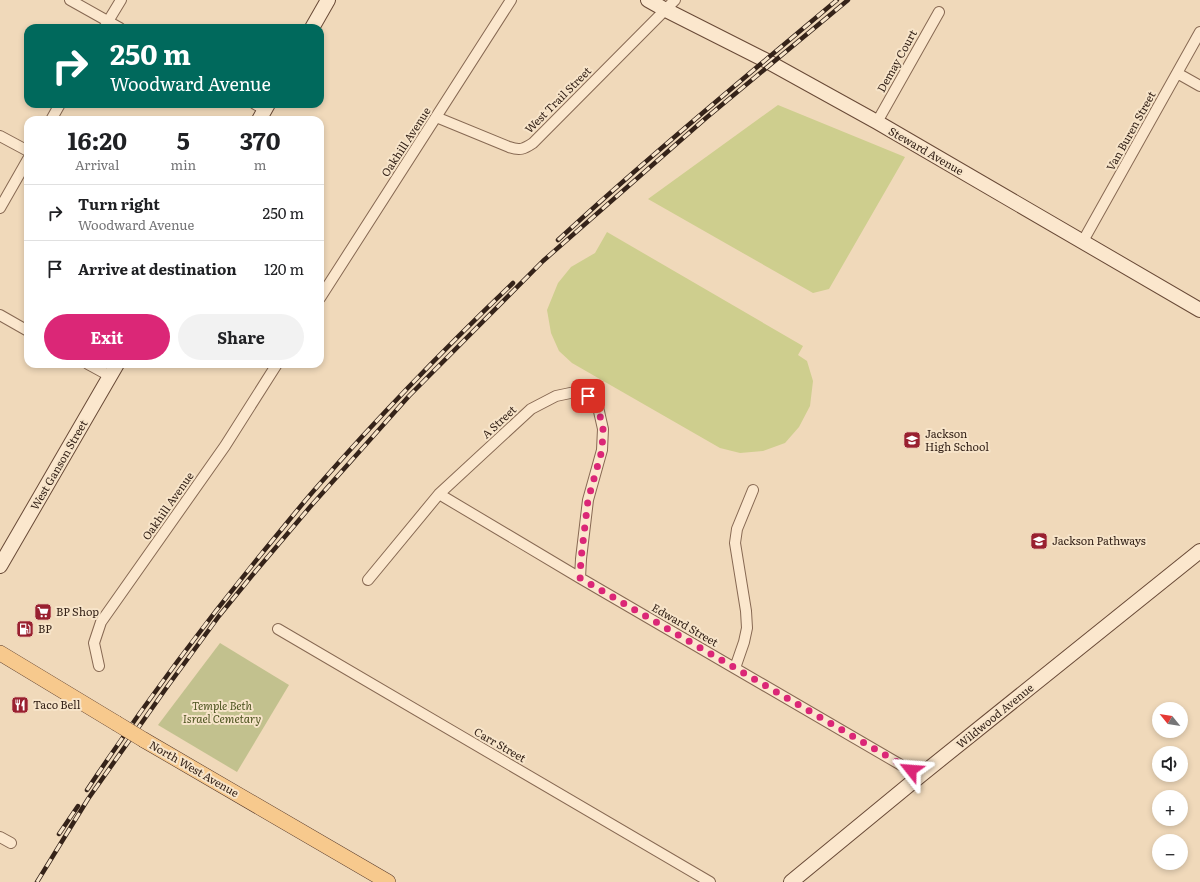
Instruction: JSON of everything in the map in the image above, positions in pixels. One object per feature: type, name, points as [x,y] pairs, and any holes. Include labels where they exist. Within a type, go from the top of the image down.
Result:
[{"type":"main road","name":"North West Avenue","points":[[0,654],[388,882]]},
{"type":"street","points":[[70,0],[105,24]]},
{"type":"street","points":[[107,24],[121,0]]},
{"type":"street","points":[[314,24],[328,0]]},
{"type":"street","name":"Oakhill Avenue","points":[[324,292],[511,0]]},
{"type":"street","name":"Steward Avenue","points":[[648,0],[670,5],[877,122],[1200,310]]},
{"type":"street","name":"West Trail Street","points":[[436,117],[516,150],[525,149],[533,143],[670,5]]},
{"type":"street","name":"Demay Court","points":[[877,122],[939,12]]},
{"type":"street","name":"Van Buren Street","points":[[1083,241],[1200,32]]},
{"type":"street","points":[[1177,73],[1200,86]]},
{"type":"street","points":[[0,136],[24,149]]},
{"type":"street","points":[[0,208],[24,166]]},
{"type":"street","points":[[0,315],[24,329]]},
{"type":"street","points":[[95,368],[110,376]]},
{"type":"street","name":"West Ganson Street","points":[[0,566],[115,368]]},
{"type":"street","name":"Oakhill Avenue","points":[[99,666],[94,643],[101,622],[224,446],[274,368]]},
{"type":"street","name":"A Street","points":[[368,580],[439,494],[531,409],[556,396],[575,392],[588,396],[598,407],[603,429],[602,450],[588,500],[580,578]]},
{"type":"street","points":[[735,668],[747,628],[746,611],[735,543],[737,529],[753,490]]},
{"type":"street","name":"Edward Street","points":[[439,494],[894,762],[921,775]]},
{"type":"street","name":"Wildwood Avenue","points":[[791,882],[921,775],[1200,551]]},
{"type":"street","name":"Carr Street","points":[[278,629],[710,882]]},
{"type":"street","points":[[0,837],[11,843]]},
{"type":"green space","points":[[778,105],[905,157],[829,289],[813,293],[648,199]]},
{"type":"green space","points":[[607,232],[803,346],[798,355],[807,361],[813,381],[810,406],[799,427],[785,443],[763,451],[740,453],[720,448],[572,363],[559,351],[551,333],[547,310],[558,283],[571,267],[595,253]]},
{"type":"green space","name":"Temple Beth Israel Cemetary","points":[[220,643],[289,685],[237,772],[158,725]]},
{"type":"railway","points":[[558,240],[661,148],[837,0]]},
{"type":"railway","points":[[37,882],[88,799],[219,616],[310,507],[409,396],[543,261],[706,118],[848,0]]},
{"type":"railway","points":[[87,790],[199,632],[305,500],[364,434],[462,332],[513,283]]},
{"type":"railway","points":[[59,834],[78,806]]},
{"type":"place","name":"Jackson High School","points":[[912,440]]},
{"type":"place","name":"Jackson Pathways","points":[[1039,541]]},
{"type":"place","name":"BP Shop","points":[[43,612]]},
{"type":"place","name":"BP","points":[[25,629]]},
{"type":"place","name":"Taco Bell","points":[[20,705]]},
{"type":"route","points":[[588,396],[598,407],[603,429],[602,450],[588,500],[580,578],[911,770]]}]
